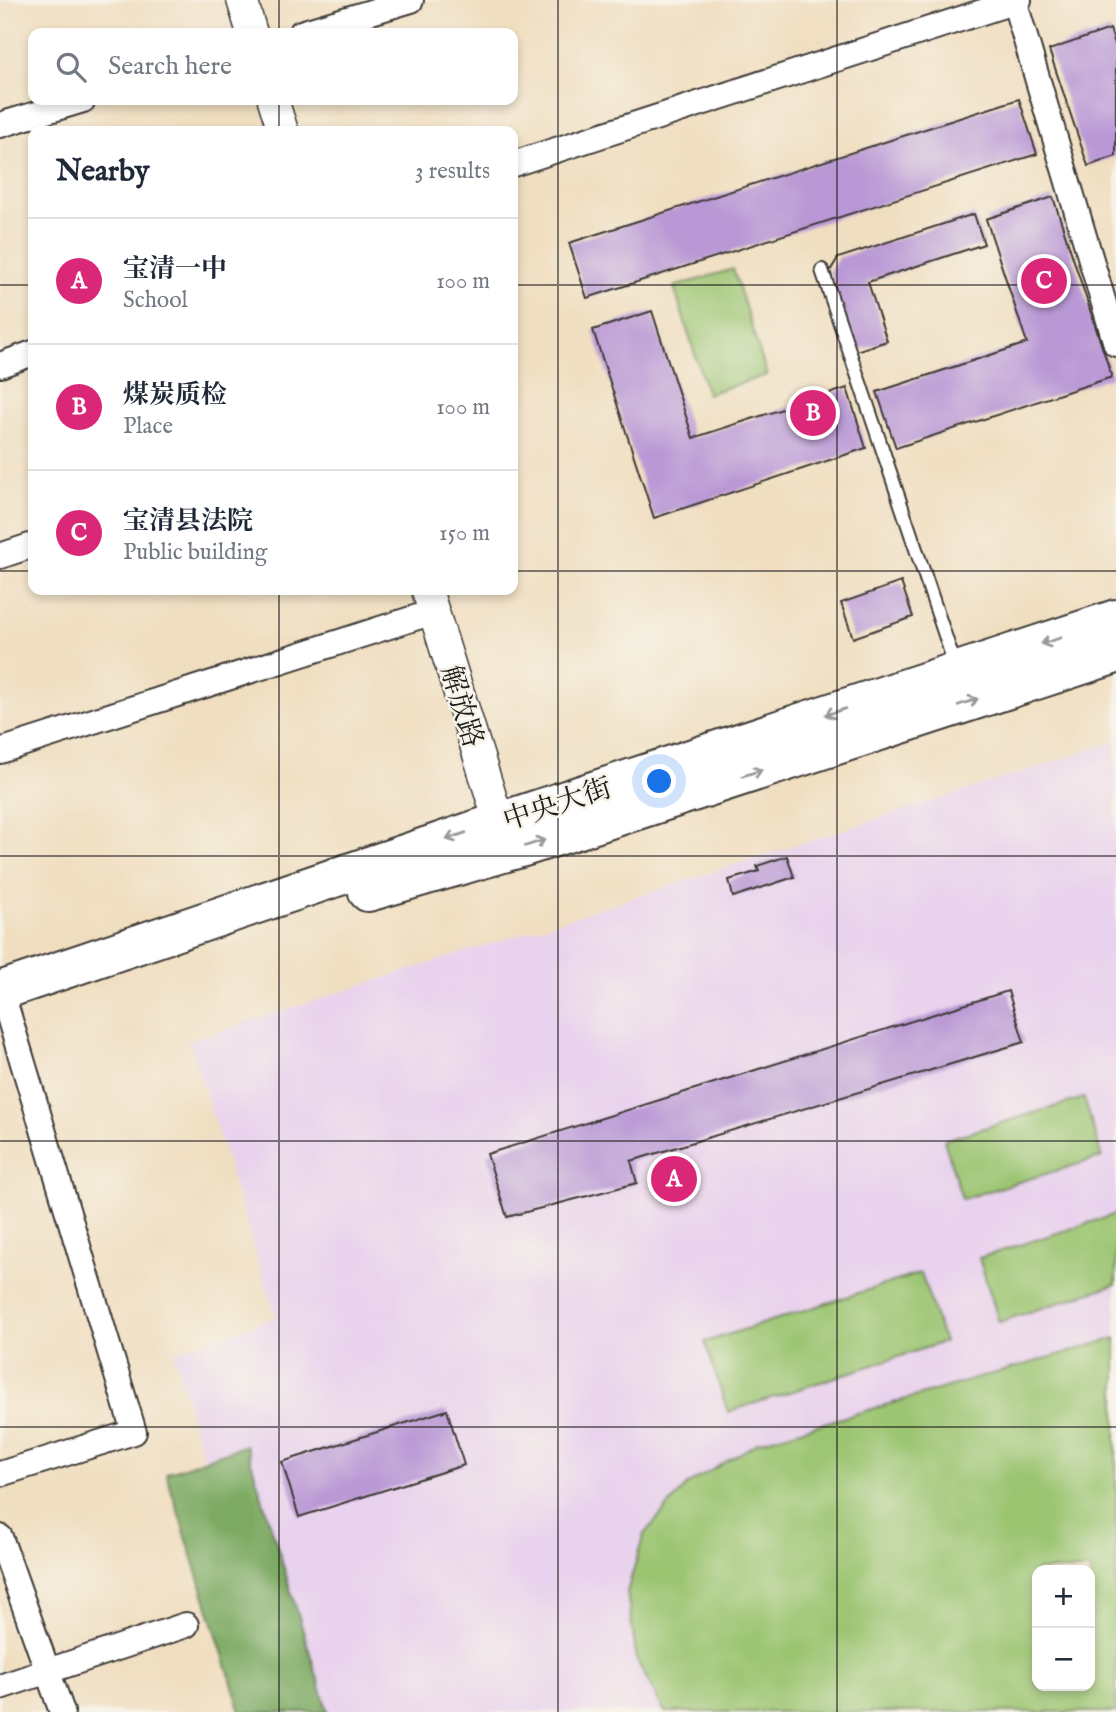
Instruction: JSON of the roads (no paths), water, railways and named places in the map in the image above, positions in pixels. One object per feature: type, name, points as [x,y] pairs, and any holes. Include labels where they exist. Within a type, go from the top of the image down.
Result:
[{"type":"main road","name":"中央大街","points":[[1,997],[499,822],[1116,619]]},
{"type":"main road","name":"中央大街","points":[[1,997],[527,846],[1116,654]]},
{"type":"street","points":[[242,0],[250,28]]},
{"type":"street","points":[[318,28],[411,0]]},
{"type":"street","points":[[518,162],[1016,1],[1116,344]]},
{"type":"street","points":[[0,125],[66,105]]},
{"type":"street","points":[[275,105],[281,126]]},
{"type":"street","points":[[0,365],[28,355]]},
{"type":"street","points":[[0,556],[28,547]]},
{"type":"street","points":[[0,751],[430,601]]},
{"type":"street","name":"解放路","points":[[430,601],[499,822]]},
{"type":"street","points":[[0,1474],[134,1432],[1,997]]},
{"type":"street","points":[[0,1537],[62,1712]]},
{"type":"street","points":[[0,1687],[186,1625]]},
{"type":"lane","points":[[822,270],[958,671]]},
{"type":"place","name":"宝清县法院","points":[[1044,281]]},
{"type":"place","name":"煤炭质检","points":[[813,413]]},
{"type":"place","name":"宝清一中","points":[[674,1179]]}]
